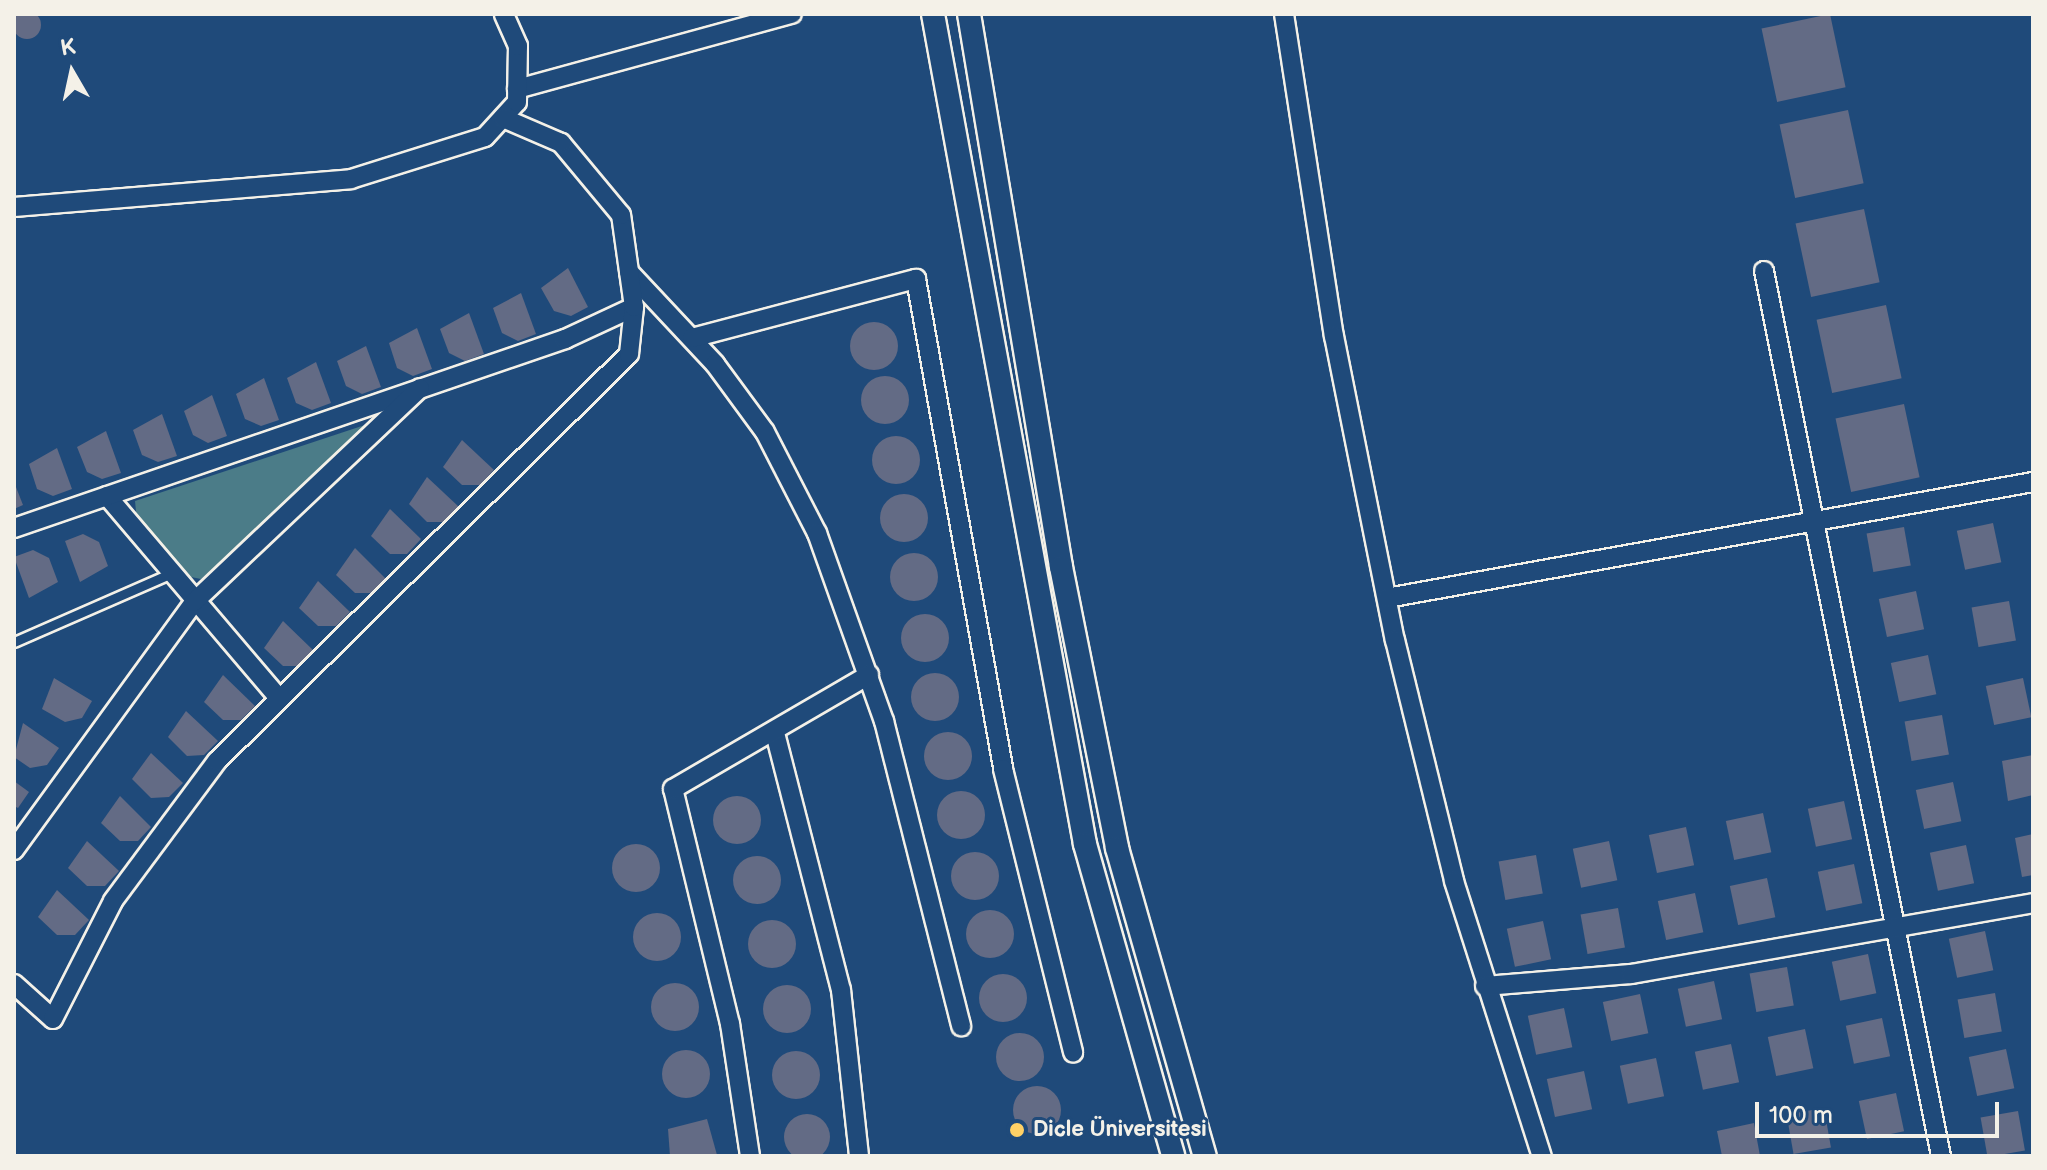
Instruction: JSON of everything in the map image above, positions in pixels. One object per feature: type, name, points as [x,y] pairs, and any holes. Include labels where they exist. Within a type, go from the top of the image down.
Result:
[{"type":"street","points":[[14,207],[351,179],[485,137],[503,118],[517,89],[518,46],[504,14]]},
{"type":"street","points":[[517,89],[792,14]]},
{"type":"street","points":[[933,14],[1085,844],[1173,1156]]},
{"type":"street","points":[[969,14],[1061,567],[1117,848],[1205,1156]]},
{"type":"street","points":[[1284,14],[1334,336],[1387,598],[1485,986],[1542,1156]]},
{"type":"street","points":[[14,984],[53,1019],[113,901],[217,761],[278,697],[629,354],[634,307],[621,215],[587,165],[535,126],[503,118]]},
{"type":"street","points":[[1764,271],[1816,521],[1892,930],[1941,1156]]},
{"type":"street","points":[[629,272],[692,338],[765,432],[817,533],[869,675],[925,866],[961,1026]]},
{"type":"street","points":[[692,338],[916,279],[1003,769],[1073,1052]]},
{"type":"street","points":[[14,528],[565,339],[634,307]]},
{"type":"street","points":[[14,850],[194,602],[352,460],[422,386]]},
{"type":"street","points":[[1387,598],[2033,482]]},
{"type":"street","points":[[107,496],[170,574],[278,697]]},
{"type":"street","points":[[750,1156],[730,1024],[673,789],[775,733],[869,675]]},
{"type":"street","points":[[775,733],[841,990],[859,1156]]},
{"type":"street","points":[[1485,986],[1631,974],[2033,903]]},
{"type":"lane","points":[[14,642],[170,574]]},
{"type":"green space","points":[[383,419],[201,579],[186,576],[137,521],[135,501]]},
{"type":"building","points":[[27,11],[37,15],[41,25],[37,35],[27,39],[17,35],[13,25],[17,15]]},
{"type":"building","points":[[1830,14],[1846,87],[1777,102],[1762,29]]},
{"type":"building","points":[[1848,110],[1864,183],[1795,198],[1780,125]]},
{"type":"building","points":[[1864,209],[1880,282],[1811,297],[1796,224]]},
{"type":"building","points":[[568,268],[588,307],[571,316],[554,311],[541,288]]},
{"type":"building","points":[[521,293],[536,334],[518,341],[502,333],[493,308]]},
{"type":"building","points":[[1886,305],[1902,378],[1832,393],[1817,320]]},
{"type":"building","points":[[469,313],[484,354],[465,361],[449,353],[440,329]]},
{"type":"building","points":[[874,322],[891,329],[898,346],[891,363],[874,370],[857,363],[850,346],[857,329]]},
{"type":"building","points":[[417,328],[432,369],[413,376],[397,368],[389,343]]},
{"type":"building","points":[[366,346],[381,387],[362,394],[346,386],[337,361]]},
{"type":"building","points":[[316,362],[331,403],[312,410],[296,403],[287,378]]},
{"type":"building","points":[[885,376],[902,383],[909,400],[902,417],[885,424],[868,417],[861,400],[868,383]]},
{"type":"building","points":[[264,378],[279,420],[261,426],[245,419],[236,394]]},
{"type":"building","points":[[212,395],[227,436],[208,443],[193,435],[184,411]]},
{"type":"building","points":[[1904,404],[1920,477],[1851,492],[1836,419]]},
{"type":"building","points":[[162,414],[177,456],[158,462],[142,455],[133,430]]},
{"type":"building","points":[[106,431],[121,473],[102,479],[87,472],[77,447]]},
{"type":"building","points":[[896,436],[913,443],[920,460],[913,477],[896,484],[879,477],[872,460],[879,443]]},
{"type":"building","points":[[462,440],[494,470],[480,485],[462,485],[443,467]]},
{"type":"building","points":[[57,448],[72,489],[53,496],[37,489],[29,464]]},
{"type":"building","points":[[427,477],[459,507],[445,522],[427,522],[409,504]]},
{"type":"building","points":[[14,482],[23,505],[14,509]]},
{"type":"building","points":[[904,494],[921,501],[928,518],[921,535],[904,542],[887,535],[880,518],[887,501]]},
{"type":"building","points":[[390,509],[421,539],[407,554],[390,554],[371,536]]},
{"type":"building","points":[[1993,523],[2001,562],[1965,570],[1957,531]]},
{"type":"building","points":[[1904,527],[1911,565],[1873,572],[1867,534]]},
{"type":"building","points":[[83,534],[99,542],[108,566],[80,582],[65,541]]},
{"type":"building","points":[[355,548],[386,579],[373,593],[355,593],[336,575]]},
{"type":"building","points":[[33,550],[49,558],[58,582],[29,598],[14,557]]},
{"type":"building","points":[[914,553],[931,560],[938,577],[931,594],[914,601],[897,594],[890,577],[897,560]]},
{"type":"building","points":[[318,581],[350,612],[336,626],[318,626],[299,608]]},
{"type":"building","points":[[1916,591],[1924,629],[1887,637],[1879,599]]},
{"type":"building","points":[[2009,601],[2016,640],[1979,647],[1972,608]]},
{"type":"building","points":[[925,614],[942,621],[949,638],[942,655],[925,662],[908,655],[901,638],[908,621]]},
{"type":"building","points":[[283,621],[314,651],[301,666],[283,666],[264,648]]},
{"type":"building","points":[[1928,655],[1936,694],[1899,702],[1891,663]]},
{"type":"building","points":[[935,673],[952,680],[959,697],[952,714],[935,721],[918,714],[911,697],[918,680]]},
{"type":"building","points":[[223,675],[255,706],[241,720],[223,720],[204,702]]},
{"type":"building","points":[[54,678],[92,701],[82,718],[65,722],[42,709]]},
{"type":"building","points":[[2023,678],[2031,717],[1994,725],[1986,686]]},
{"type":"building","points":[[186,711],[218,741],[204,755],[187,756],[168,737]]},
{"type":"building","points":[[1942,715],[1949,754],[1912,761],[1905,722]]},
{"type":"building","points":[[23,723],[59,748],[47,765],[30,768],[14,757]]},
{"type":"building","points":[[948,732],[965,739],[972,756],[965,773],[948,780],[931,773],[924,756],[931,739]]},
{"type":"building","points":[[151,753],[183,783],[169,797],[151,798],[132,779]]},
{"type":"building","points":[[2033,755],[2033,795],[2008,801],[2002,761]]},
{"type":"building","points":[[14,781],[29,792],[18,808],[14,806]]},
{"type":"building","points":[[1953,782],[1961,821],[1924,829],[1916,790]]},
{"type":"building","points":[[961,791],[978,798],[985,815],[978,832],[961,839],[944,832],[937,815],[944,798]]},
{"type":"building","points":[[120,796],[151,827],[138,841],[120,841],[101,823]]},
{"type":"building","points":[[737,796],[754,803],[761,820],[754,837],[737,844],[720,837],[713,820],[720,803]]},
{"type":"building","points":[[1844,801],[1852,839],[1816,847],[1808,809]]},
{"type":"building","points":[[1763,813],[1771,852],[1734,860],[1726,821]]},
{"type":"building","points":[[1686,827],[1694,865],[1657,873],[1649,835]]},
{"type":"building","points":[[2033,834],[2033,875],[2022,877],[2015,838]]},
{"type":"building","points":[[87,841],[119,871],[105,886],[87,886],[68,868]]},
{"type":"building","points":[[1609,841],[1617,880],[1581,888],[1573,849]]},
{"type":"building","points":[[636,844],[653,851],[660,868],[653,885],[636,892],[619,885],[612,868],[619,851]]},
{"type":"building","points":[[1966,845],[1974,883],[1938,891],[1930,853]]},
{"type":"building","points":[[975,852],[992,859],[999,876],[992,893],[975,900],[958,893],[951,876],[958,859]]},
{"type":"building","points":[[1536,855],[1543,893],[1505,900],[1499,862]]},
{"type":"building","points":[[757,856],[774,863],[781,880],[774,897],[757,904],[740,897],[733,880],[740,863]]},
{"type":"building","points":[[1854,864],[1862,903],[1826,911],[1818,872]]},
{"type":"building","points":[[1767,878],[1775,917],[1738,925],[1730,886]]},
{"type":"building","points":[[57,890],[89,920],[75,935],[57,935],[38,917]]},
{"type":"building","points":[[1695,893],[1703,932],[1666,940],[1658,901]]},
{"type":"building","points":[[1618,908],[1625,947],[1588,954],[1581,915]]},
{"type":"building","points":[[990,910],[1007,917],[1014,934],[1007,951],[990,958],[973,951],[966,934],[973,917]]},
{"type":"building","points":[[657,913],[674,920],[681,937],[674,954],[657,961],[640,954],[633,937],[640,920]]},
{"type":"building","points":[[772,920],[789,927],[796,944],[789,961],[772,968],[755,961],[748,944],[755,927]]},
{"type":"building","points":[[1543,921],[1551,959],[1515,967],[1507,929]]},
{"type":"building","points":[[1985,931],[1993,970],[1957,978],[1949,939]]},
{"type":"building","points":[[1868,954],[1876,993],[1840,1001],[1832,962]]},
{"type":"building","points":[[1787,967],[1794,1005],[1756,1012],[1750,974]]},
{"type":"building","points":[[1003,974],[1020,981],[1027,998],[1020,1015],[1003,1022],[986,1015],[979,998],[986,981]]},
{"type":"building","points":[[1714,981],[1722,1019],[1686,1027],[1678,989]]},
{"type":"building","points":[[675,983],[692,990],[699,1007],[692,1024],[675,1031],[658,1024],[651,1007],[658,990]]},
{"type":"building","points":[[787,985],[804,992],[811,1009],[804,1026],[787,1033],[770,1026],[763,1009],[770,992]]},
{"type":"building","points":[[1995,993],[2002,1031],[1964,1038],[1958,1000]]},
{"type":"building","points":[[1640,994],[1648,1033],[1611,1041],[1603,1002]]},
{"type":"building","points":[[1564,1008],[1572,1047],[1536,1055],[1528,1016]]},
{"type":"building","points":[[1882,1018],[1890,1056],[1854,1064],[1846,1026]]},
{"type":"building","points":[[1805,1029],[1813,1068],[1776,1076],[1768,1037]]},
{"type":"building","points":[[1020,1033],[1037,1040],[1044,1057],[1037,1074],[1020,1081],[1003,1074],[996,1057],[1003,1040]]},
{"type":"building","points":[[1731,1044],[1739,1082],[1703,1090],[1695,1052]]},
{"type":"building","points":[[2006,1049],[2014,1088],[1977,1096],[1969,1057]]},
{"type":"building","points":[[686,1050],[703,1057],[710,1074],[703,1091],[686,1098],[669,1091],[662,1074],[669,1057]]},
{"type":"building","points":[[796,1051],[813,1058],[820,1075],[813,1092],[796,1099],[779,1092],[772,1075],[779,1058]]},
{"type":"building","points":[[1656,1058],[1664,1096],[1628,1104],[1620,1066]]},
{"type":"building","points":[[1584,1071],[1592,1109],[1555,1117],[1547,1079]]},
{"type":"building","points":[[1037,1086],[1054,1093],[1061,1110],[1054,1127],[1037,1134],[1020,1127],[1013,1110],[1020,1093]]},
{"type":"building","points":[[1896,1093],[1904,1131],[1867,1139],[1859,1101]]},
{"type":"building","points":[[1824,1108],[1831,1147],[1794,1154],[1787,1115]]},
{"type":"building","points":[[2018,1111],[2025,1150],[1987,1156],[1981,1118]]},
{"type":"building","points":[[807,1114],[823,1121],[830,1137],[823,1153],[807,1160],[791,1153],[784,1137],[791,1121]]},
{"type":"building","points":[[707,1119],[717,1155],[670,1156],[668,1129]]},
{"type":"building","points":[[1754,1123],[1760,1156],[1722,1156],[1717,1131]]},
{"type":"place","name":"Dicle Üniversitesi","points":[[1017,1130]]}]
